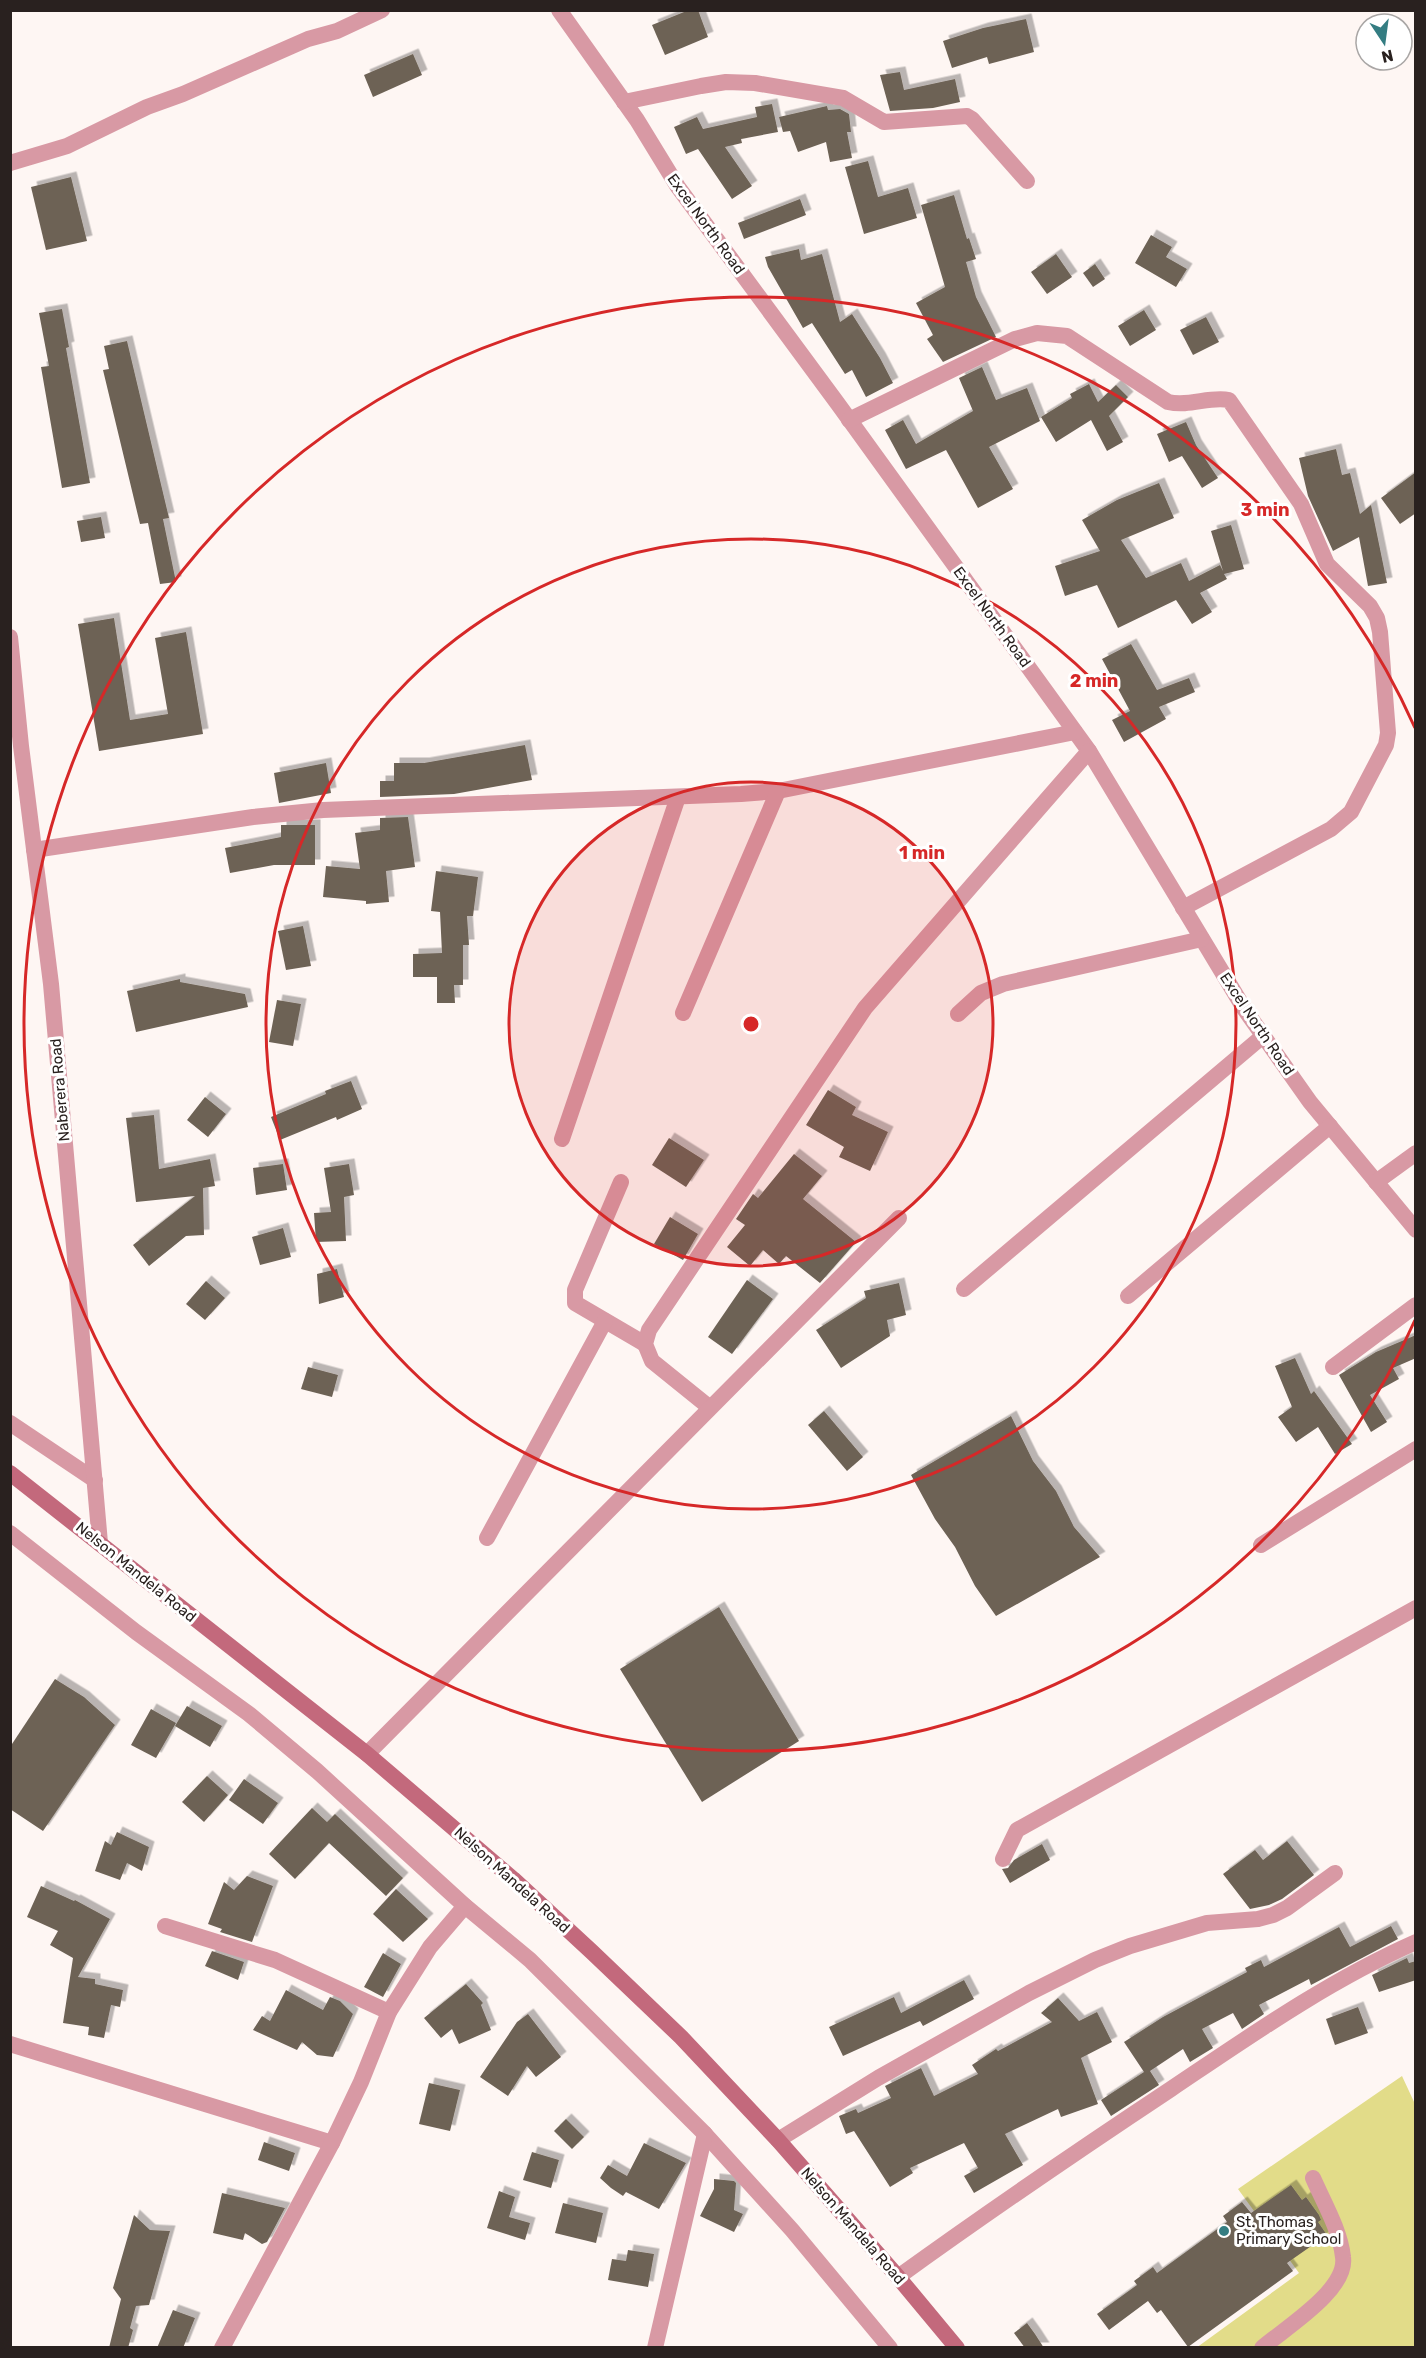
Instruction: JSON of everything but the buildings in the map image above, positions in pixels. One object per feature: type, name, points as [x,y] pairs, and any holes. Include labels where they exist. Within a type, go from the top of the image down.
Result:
[{"type":"main road","name":"Nelson Mandela Road","points":[[10,1473],[242,1658],[367,1754],[513,1879],[681,2037],[778,2140],[957,2348]]},
{"type":"street","points":[[10,163],[67,146],[147,107],[183,94],[308,39],[337,31],[382,10]]},
{"type":"street","name":"Excel North Road","points":[[559,10],[624,102],[678,187],[1089,751],[1263,1036],[1310,1102],[1416,1230]]},
{"type":"street","points":[[624,102],[652,94],[726,82],[755,83],[843,98],[884,122],[968,116],[1027,180]]},
{"type":"street","points":[[849,420],[1016,339],[1037,333],[1067,336],[1168,402],[1188,405],[1220,399],[1229,400],[1301,504],[1327,564],[1370,606],[1377,618],[1380,632],[1387,741],[1351,812],[1331,829],[1183,908]]},
{"type":"street","name":"Naberera Road","points":[[10,637],[51,984],[100,1543]]},
{"type":"street","points":[[34,850],[323,810],[678,797],[778,791],[1075,732]]},
{"type":"street","points":[[645,1344],[650,1330],[865,1008],[1089,751]]},
{"type":"street","points":[[683,1013],[778,791]]},
{"type":"street","points":[[562,1139],[678,797]]},
{"type":"street","points":[[958,1014],[981,993],[1003,984],[1202,939]]},
{"type":"street","points":[[964,1289],[1263,1036]]},
{"type":"street","points":[[1128,1296],[1329,1126]]},
{"type":"street","points":[[1376,1182],[1416,1153]]},
{"type":"street","points":[[621,1182],[574,1290],[575,1303],[645,1344],[652,1361],[709,1407]]},
{"type":"street","points":[[367,1754],[899,1218]]},
{"type":"street","points":[[1333,1367],[1416,1305]]},
{"type":"street","points":[[488,1538],[605,1321]]},
{"type":"street","points":[[10,1423],[95,1480]]},
{"type":"street","points":[[1261,1545],[1416,1449]]},
{"type":"street","points":[[10,1533],[161,1651],[249,1714],[317,1771],[465,1906],[530,1960],[705,2134],[792,2230],[890,2348]]},
{"type":"street","points":[[1003,1859],[1017,1830],[1416,1608]]},
{"type":"street","points":[[778,2140],[878,2078],[1029,1993],[1095,1960],[1130,1946],[1207,1923],[1258,1920],[1273,1915],[1287,1908],[1335,1873]]},
{"type":"street","points":[[222,2348],[332,2143],[361,2082],[389,2012],[430,1947],[465,1906]]},
{"type":"street","points":[[165,1926],[275,1960],[389,2012]]},
{"type":"street","points":[[898,2277],[1011,2196],[1274,2020],[1341,1979],[1416,1942]]},
{"type":"street","points":[[10,2044],[332,2143]]},
{"type":"street","points":[[655,2348],[705,2134]]},
{"type":"street","points":[[1262,2348],[1329,2293],[1340,2276],[1344,2260],[1340,2242],[1313,2178]]},
{"type":"shaded area","points":[[1402,2076],[1415,2104],[1415,2347],[1196,2348],[1299,2273],[1238,2189]]},
{"type":"place","name":"St. Thomas Primary School","points":[[1224,2231]]}]
